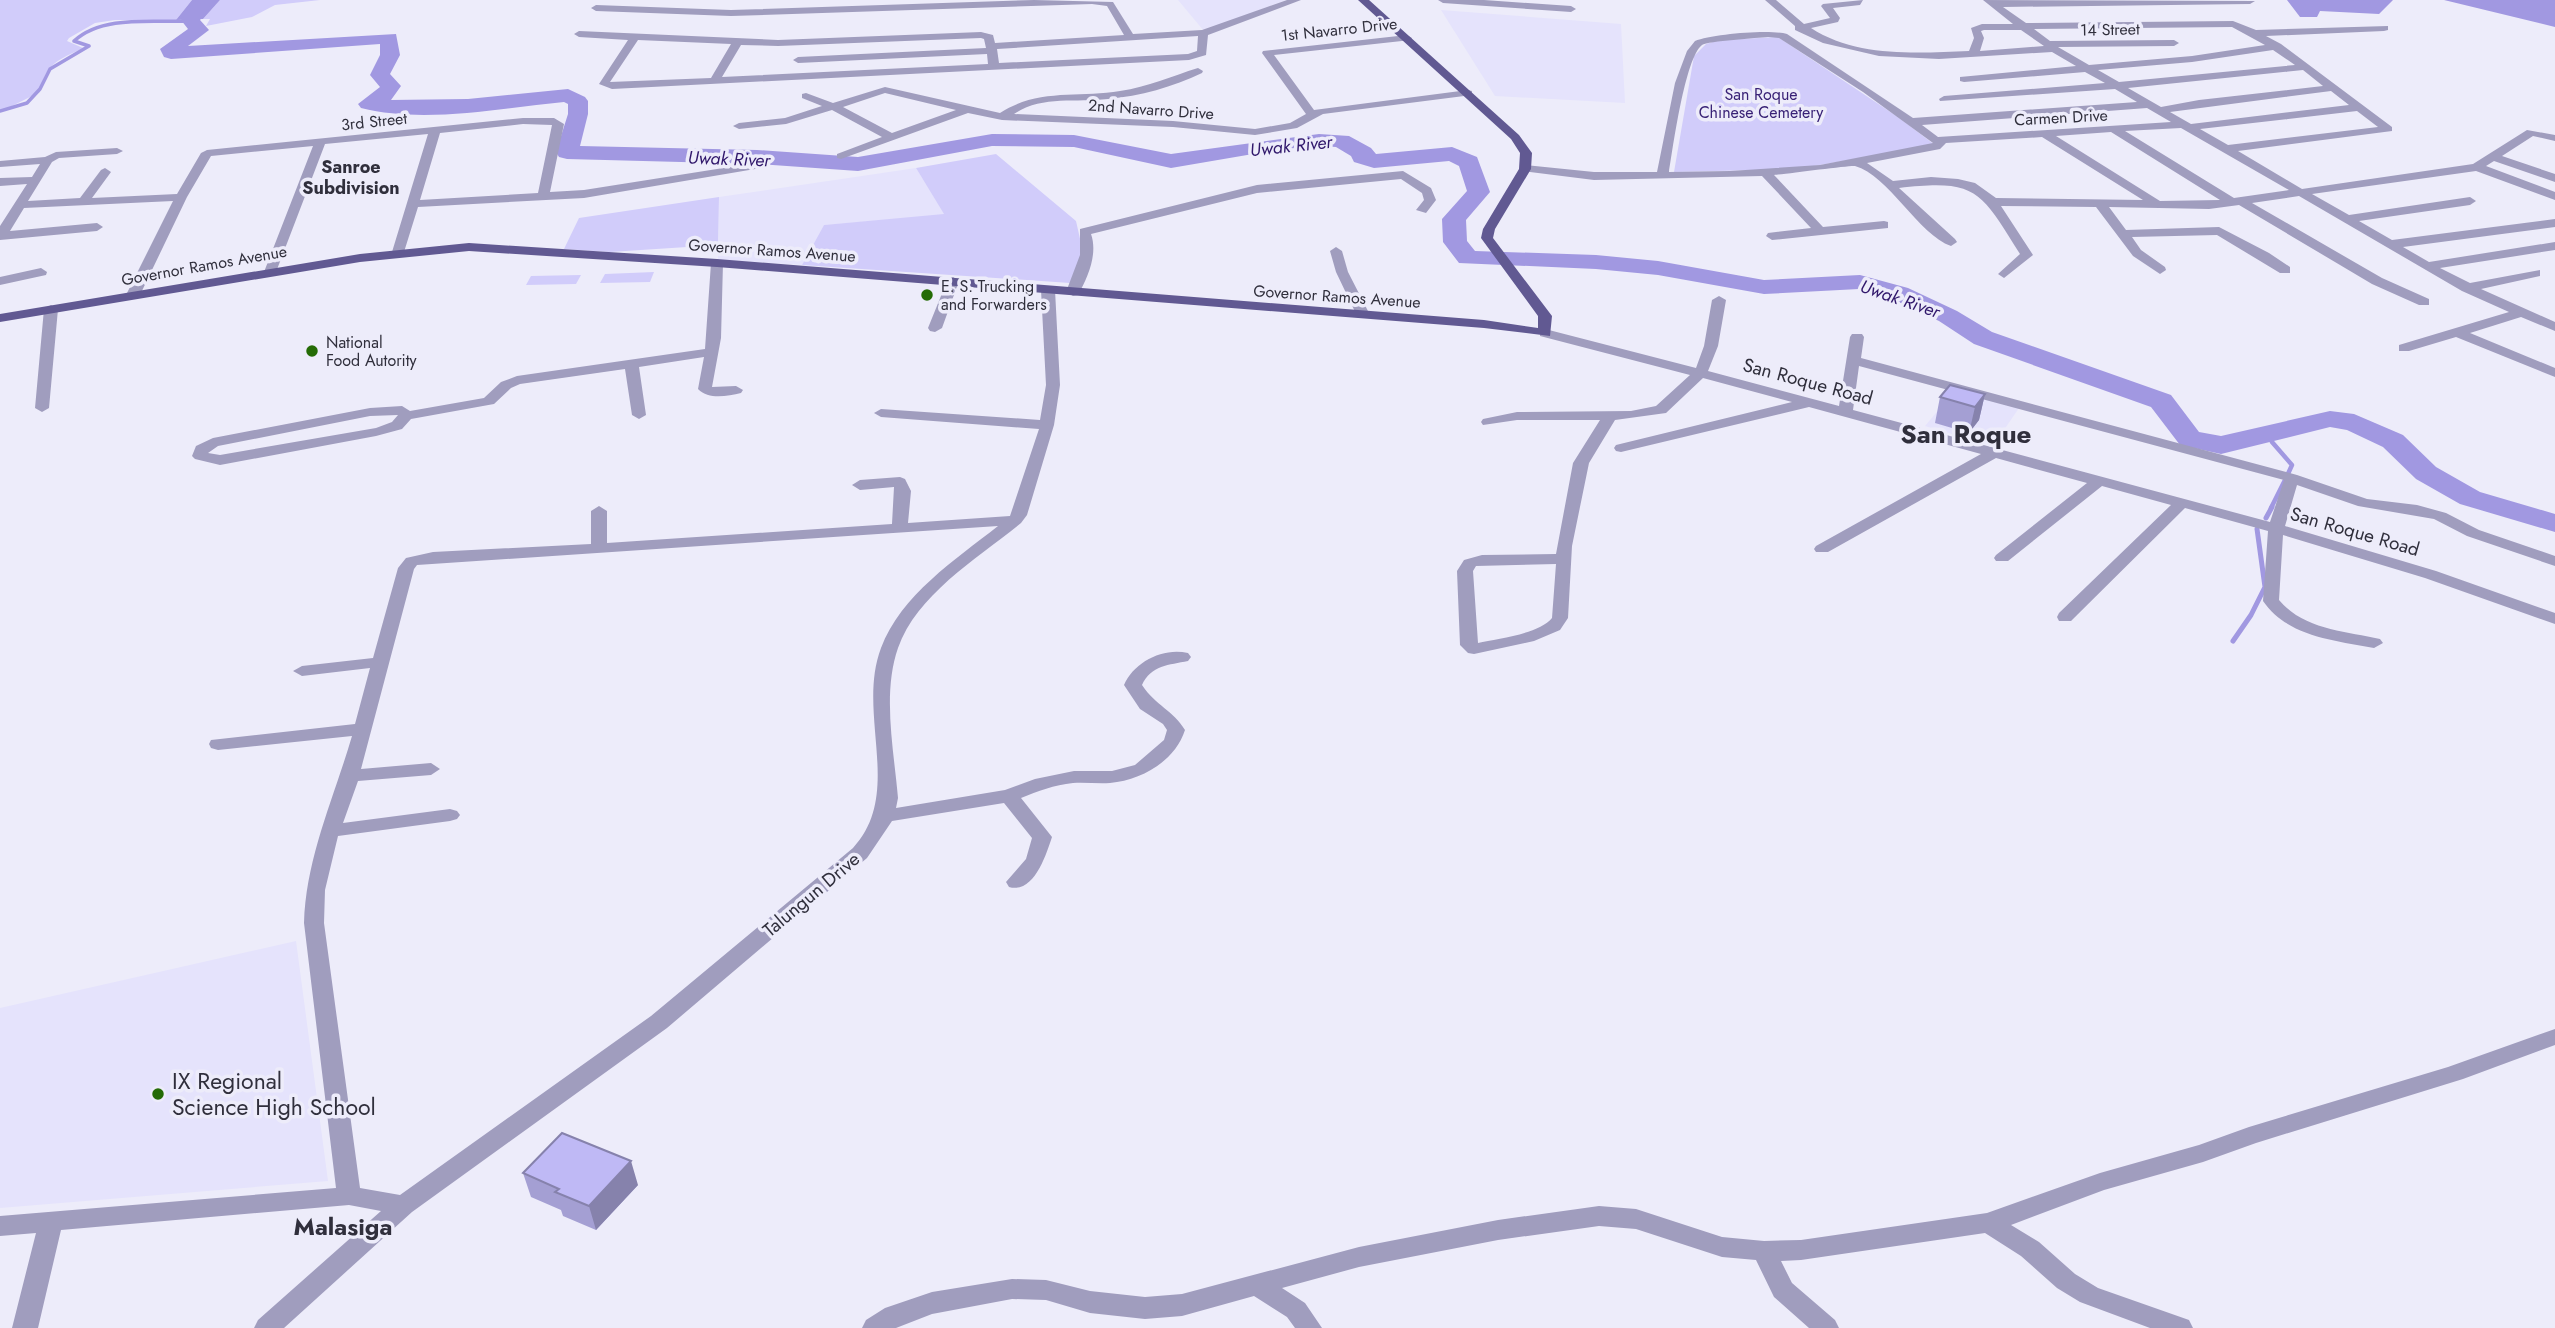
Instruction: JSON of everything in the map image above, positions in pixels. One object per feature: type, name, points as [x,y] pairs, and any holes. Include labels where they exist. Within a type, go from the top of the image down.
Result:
[{"type":"main road","points":[[1363,0],[1522,145],[1527,159],[1525,169],[1489,229],[1487,238],[1500,260],[1545,316],[1545,333]]},
{"type":"main road","name":"Governor Ramos Avenue","points":[[0,318],[398,252],[488,248],[953,281],[1484,324],[1545,333]]},
{"type":"street","points":[[798,60],[1203,33],[1296,0]]},
{"type":"street","points":[[1443,0],[1543,3],[1571,9]]},
{"type":"street","name":"14 Street","points":[[1770,0],[1825,40],[1857,50],[1889,53],[1973,53],[2050,47],[2174,43]]},
{"type":"street","points":[[1662,176],[1683,70],[1692,50],[1703,42],[1775,34],[1836,18],[1826,6],[1857,3],[1858,0]]},
{"type":"street","points":[[1991,2],[2250,1]]},
{"type":"street","points":[[579,34],[738,37],[807,26],[946,21],[1104,2],[1110,4],[1130,37]]},
{"type":"street","points":[[1991,2],[2050,47],[2427,265],[2468,288],[2555,327]]},
{"type":"street","points":[[596,8],[724,13],[807,26],[946,21],[986,36],[993,48],[993,66]]},
{"type":"street","points":[[1973,53],[1979,38],[1975,30],[2233,24],[2277,46],[2388,129],[2227,149]]},
{"type":"street","points":[[793,75],[807,26]]},
{"type":"street","points":[[2255,33],[2384,27]]},
{"type":"street","points":[[635,37],[604,84],[612,86],[1189,57],[1202,53],[1203,33]]},
{"type":"street","points":[[1525,169],[1594,176],[1766,173],[1820,168],[1940,145],[1937,140],[1793,41],[1775,34]]},
{"type":"street","points":[[716,79],[738,37]]},
{"type":"street","name":"1st Navarro Drive","points":[[1312,114],[1267,53],[1407,38]]},
{"type":"street","points":[[1964,79],[2192,59],[2277,46]]},
{"type":"street","points":[[1944,99],[2119,86],[2305,67]]},
{"type":"street","points":[[1002,117],[1011,110],[1043,96],[1110,96],[1181,79],[1198,71]]},
{"type":"street","points":[[1911,122],[2157,107],[2333,88]]},
{"type":"street","name":"2nd Navarro Drive","points":[[739,126],[786,121],[885,90],[1002,117],[1173,124],[1255,132],[1293,126],[1305,121],[1312,114],[1339,108],[1468,93]]},
{"type":"street","points":[[806,96],[851,114],[891,137]]},
{"type":"street","name":"Carmen Drive","points":[[1937,140],[2188,126],[2360,107]]},
{"type":"street","points":[[841,156],[965,110]]},
{"type":"street","name":"3rd Street","points":[[181,197],[207,153],[543,120],[558,124],[543,196]]},
{"type":"street","points":[[2115,130],[2377,281],[2424,302]]},
{"type":"street","points":[[398,252],[435,131]]},
{"type":"street","points":[[1993,202],[2159,205],[2239,203],[2477,167],[2530,132],[2555,138]]},
{"type":"street","points":[[2044,133],[2159,205]]},
{"type":"street","points":[[270,272],[320,143]]},
{"type":"street","points":[[2,230],[48,160],[56,155],[117,151]]},
{"type":"street","points":[[2494,156],[2555,178]]},
{"type":"street","points":[[0,164],[48,160]]},
{"type":"street","points":[[1855,161],[1871,169],[1951,242]]},
{"type":"street","points":[[414,204],[584,194],[755,166]]},
{"type":"street","points":[[2477,167],[2555,196]]},
{"type":"street","points":[[83,202],[105,172]]},
{"type":"street","points":[[1766,173],[1820,231]]},
{"type":"street","points":[[1073,292],[1087,252],[1088,241],[1084,232],[1137,221],[1223,196],[1257,189],[1403,175],[1427,191],[1430,200],[1422,210]]},
{"type":"street","points":[[0,182],[33,180]]},
{"type":"street","points":[[1889,185],[1962,181],[1982,192],[1993,202],[2028,255],[2004,274]]},
{"type":"street","points":[[18,205],[181,197],[133,295]]},
{"type":"street","points":[[2349,219],[2470,201]]},
{"type":"street","points":[[2101,204],[2137,253],[2160,270]]},
{"type":"street","points":[[2393,244],[2555,223]]},
{"type":"street","points":[[1772,236],[1884,225]]},
{"type":"street","points":[[2,230],[97,227]]},
{"type":"street","points":[[2121,234],[2218,231],[2285,270]]},
{"type":"street","points":[[2427,265],[2555,246]]},
{"type":"street","points":[[1336,251],[1342,272],[1363,315]]},
{"type":"street","points":[[717,263],[712,352],[705,389],[710,392],[736,390]]},
{"type":"street","points":[[0,281],[41,272]]},
{"type":"street","points":[[2468,288],[2535,273]]},
{"type":"street","points":[[935,328],[953,281]]},
{"type":"street","name":"Talungun Drive","points":[[267,1328],[404,1205],[659,1022],[860,853],[877,835],[885,816],[888,798],[883,684],[888,650],[903,619],[923,597],[1015,520],[1026,498],[1048,425],[1053,385],[1048,290]]},
{"type":"street","points":[[1488,422],[1517,416],[1610,415],[1661,411],[1671,397],[1700,372],[1715,326],[1718,300]]},
{"type":"street","points":[[42,408],[51,309]]},
{"type":"street","points":[[2404,348],[2521,313]]},
{"type":"street","points":[[2456,332],[2555,373]]},
{"type":"street","name":"San Roque Road","points":[[1545,333],[1700,372],[2276,528],[2444,578],[2555,619]]},
{"type":"street","points":[[1845,412],[1857,337]]},
{"type":"street","points":[[406,416],[489,401],[506,385],[517,380],[712,352]]},
{"type":"street","points":[[1853,360],[2292,478],[2364,503],[2440,516],[2481,536],[2555,561]]},
{"type":"street","points":[[631,362],[639,415]]},
{"type":"street","points":[[1621,449],[1811,402]]},
{"type":"street","points":[[402,410],[406,416],[404,422],[395,427],[376,432],[220,460],[200,456],[201,449],[213,442],[381,411],[402,410]]},
{"type":"street","points":[[881,414],[1048,425]]},
{"type":"street","points":[[1564,559],[1482,560],[1470,563],[1465,570],[1469,645],[1474,649],[1493,647],[1554,626],[1560,618],[1564,559],[1564,546],[1581,463],[1610,415]]},
{"type":"street","points":[[1822,549],[1994,453]]},
{"type":"street","points":[[2292,478],[2276,528],[2271,601],[2274,606],[2305,625],[2374,643]]},
{"type":"street","points":[[2002,558],[2099,481]]},
{"type":"street","points":[[860,485],[900,482],[903,491],[900,528]]},
{"type":"street","points":[[2065,617],[2181,503]]},
{"type":"street","points":[[599,511],[599,547]]},
{"type":"street","points":[[349,1196],[314,923],[315,890],[330,831],[350,775],[406,568],[412,561],[433,557],[1015,520]]},
{"type":"street","points":[[885,816],[1009,796],[1042,783],[1063,779],[1112,777],[1142,769],[1172,742],[1176,730],[1170,720],[1146,705],[1133,685],[1137,673],[1149,664],[1182,657]]},
{"type":"street","points":[[302,671],[380,662]]},
{"type":"street","points":[[218,744],[362,729]]},
{"type":"street","points":[[350,775],[431,769]]},
{"type":"street","points":[[1009,796],[1042,837],[1035,861],[1016,882]]},
{"type":"street","points":[[330,831],[450,815]]},
{"type":"street","points":[[876,1328],[894,1317],[932,1303],[1012,1289],[1045,1290],[1090,1302],[1145,1308],[1182,1305],[1359,1257],[1499,1230],[1600,1216],[1636,1219],[1722,1247],[1764,1251],[1801,1250],[1988,1223],[2100,1182],[2192,1156],[2455,1073],[2555,1037]]},
{"type":"street","points":[[0,1226],[349,1196],[404,1205]]},
{"type":"street","points":[[26,1328],[51,1222]]},
{"type":"street","points":[[1988,1223],[2030,1249],[2066,1281],[2089,1295],[2151,1315],[2180,1328]]},
{"type":"street","points":[[1764,1251],[1783,1290],[1826,1328]]},
{"type":"street","points":[[1256,1284],[1296,1310],[1308,1328]]},
{"type":"shaded area","points":[[192,0],[220,0],[203,19],[176,20]]},
{"type":"shaded area","points":[[1178,0],[1286,0],[1204,31]]},
{"type":"shaded area","points":[[2287,0],[2393,0],[2379,14],[2320,11],[2317,17],[2300,17]]},
{"type":"shaded area","points":[[2444,0],[2555,0],[2555,27]]},
{"type":"shaded area","points":[[1441,10],[1621,24],[1625,103],[1495,96]]},
{"type":"shaded area","points":[[916,168],[945,215],[824,225],[802,265],[718,260],[719,197]]},
{"type":"shaded area","points":[[1955,390],[2019,408],[1993,446],[1925,426]]},
{"type":"shaded area","name":"IX Regional Science High School","points":[[296,941],[328,1181],[0,1208],[0,1008]]},
{"type":"green space","points":[[0,0],[192,0],[176,20],[115,20],[95,23],[69,38],[67,41],[83,48],[49,68],[40,92],[0,112]]},
{"type":"green space","points":[[220,0],[320,0],[275,5],[252,17],[206,26],[210,19],[203,19]]},
{"type":"green space","name":"San Roque Chinese Cemetery","points":[[1778,37],[1935,145],[1797,169],[1674,172],[1694,56],[1706,44],[1719,40]]},
{"type":"green space","points":[[996,154],[1076,221],[1083,252],[1070,283],[802,265],[824,225],[944,214],[916,168]]},
{"type":"green space","points":[[719,197],[718,245],[610,252],[564,249],[579,218]]},
{"type":"green space","points":[[654,272],[650,282],[600,283],[605,274]]},
{"type":"green space","points":[[581,275],[576,284],[526,285],[531,276]]},
{"type":"building","points":[[1950,385],[1985,394],[1975,407],[1940,397]]},
{"type":"building","points":[[562,1133],[631,1161],[589,1206],[555,1192],[559,1189],[523,1173]]},
{"type":"waterway","name":"Uwak River","points":[[206,0],[190,20],[199,30],[170,49],[171,53],[389,38],[390,55],[380,75],[391,86],[387,94],[368,104],[443,107],[568,95],[578,101],[578,114],[567,152],[757,157],[858,164],[992,140],[1074,141],[1171,161],[1319,140],[1341,141],[1363,153],[1362,157],[1374,161],[1452,154],[1469,162],[1479,192],[1454,219],[1455,242],[1468,258],[1596,262],[1658,268],[1764,287],[1860,282],[1899,293],[1948,316],[1983,338],[2161,401],[2190,439],[2221,445],[2330,419],[2354,422],[2393,441],[2426,473],[2470,498],[2555,523]]},
{"type":"waterway","points":[[0,111],[27,103],[40,89],[50,69],[89,46],[74,41],[86,32],[114,23],[191,21]]},
{"type":"waterway","points":[[2272,442],[2292,465],[2287,476]]},
{"type":"waterway","points":[[2271,508],[2285,480]]},
{"type":"waterway","points":[[2266,518],[2272,507]]},
{"type":"waterway","points":[[2233,641],[2251,615],[2265,587],[2257,529]]},
{"type":"place","name":"E. S. Trucking and Forwarders","points":[[927,295]]},
{"type":"place","name":"National Food Autority","points":[[312,351]]},
{"type":"place","name":"IX Regional Science High School","points":[[158,1094]]},
{"type":"district","name":"Sanroe Subdivision","points":[[351,177]]},
{"type":"district","name":"San Roque","points":[[1966,434]]},
{"type":"district","name":"Malasiga","points":[[343,1227]]}]
